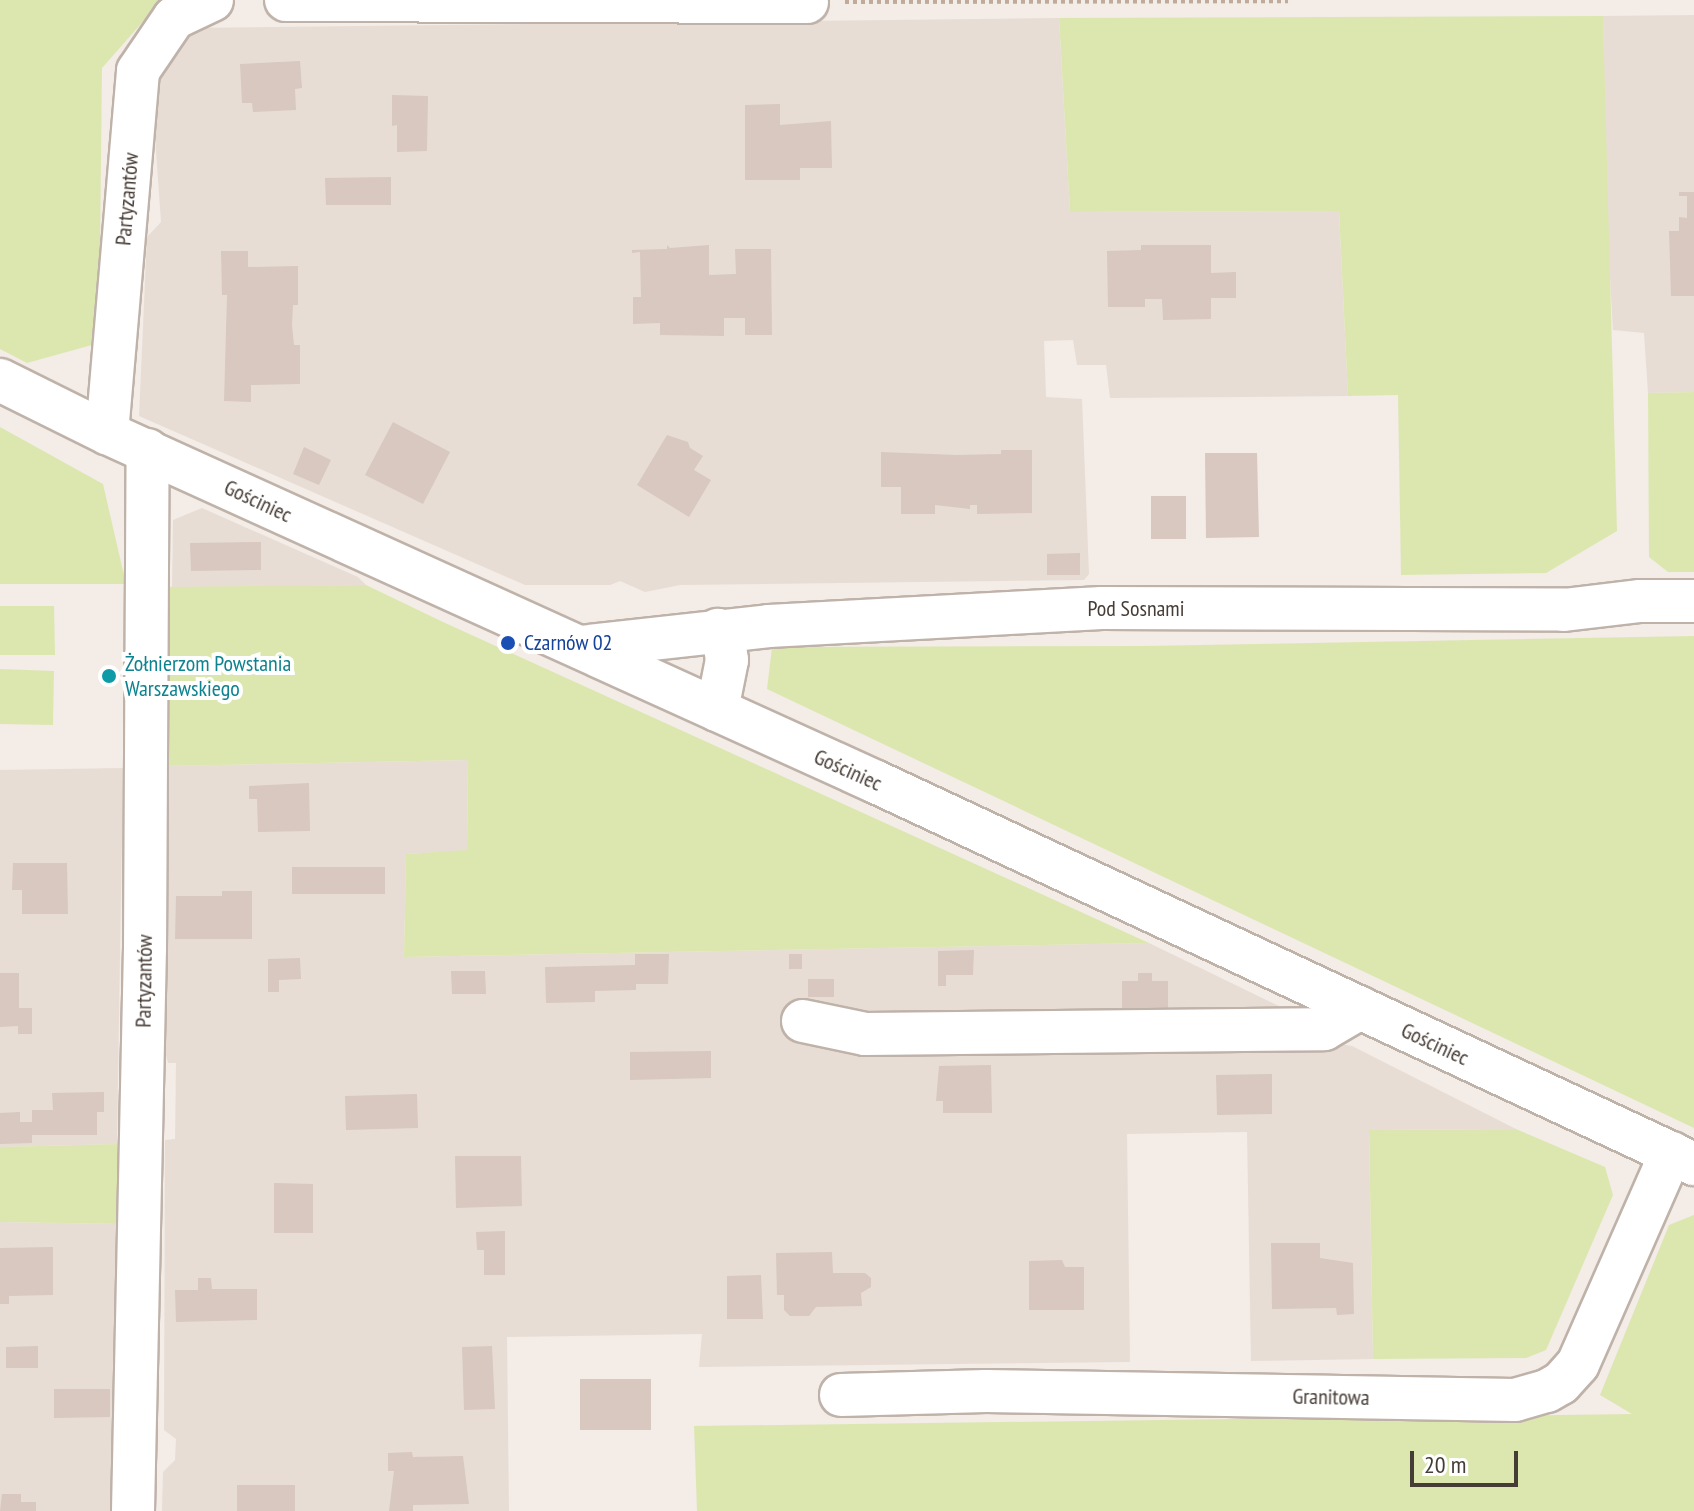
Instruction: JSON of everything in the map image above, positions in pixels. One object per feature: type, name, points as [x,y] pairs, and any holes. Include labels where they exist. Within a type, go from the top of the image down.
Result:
[{"type":"street","name":"Partyzantów","points":[[107,433],[138,71],[174,18],[212,0]]},
{"type":"street","points":[[286,0],[807,2]]},
{"type":"street","name":"Gościniec","points":[[0,380],[107,433],[717,710],[1683,1159]]},
{"type":"street","name":"Partyzantów","points":[[133,1511],[144,979],[148,450]]},
{"type":"street","name":"Pod Sosnami","points":[[578,647],[718,630],[1102,608],[1564,610],[1640,601],[1694,601]]},
{"type":"street","points":[[717,710],[727,660],[724,640],[718,630]]},
{"type":"street","points":[[803,1021],[865,1034],[1324,1029],[1360,1008]]},
{"type":"street","name":"Granitowa","points":[[841,1395],[986,1391],[1515,1400],[1547,1391],[1561,1383],[1578,1364],[1683,1159]]},
{"type":"path","points":[[807,2],[1288,0]]},
{"type":"shaded area","points":[[1694,15],[1694,392],[1648,393],[1644,333],[1613,330],[1606,209],[1603,16]]},
{"type":"shaded area","points":[[1059,18],[1070,212],[1339,211],[1348,396],[1110,398],[1106,365],[1077,365],[1073,340],[1044,341],[1046,397],[1082,399],[1089,574],[1084,580],[680,585],[645,592],[620,581],[610,585],[525,585],[139,416],[147,237],[161,222],[151,79],[193,28]]},
{"type":"shaded area","points":[[202,508],[358,577],[366,585],[172,588],[173,520]]},
{"type":"shaded area","points":[[468,760],[467,851],[406,854],[404,957],[1149,943],[1291,1012],[831,1044],[848,1052],[1302,1038],[1352,1046],[1516,1129],[1369,1130],[1373,1359],[1251,1361],[1247,1132],[1127,1134],[1130,1362],[699,1367],[702,1334],[507,1337],[509,1511],[162,1511],[163,1472],[175,1460],[176,1439],[164,1430],[165,1140],[175,1139],[176,1063],[168,1063],[164,1047],[164,766]]},
{"type":"shaded area","points":[[123,768],[117,1144],[0,1147],[0,770]]},
{"type":"shaded area","points":[[0,1222],[119,1224],[114,1511],[0,1511]]},
{"type":"green space","points":[[0,0],[162,0],[102,68],[99,343],[27,363],[0,349]]},
{"type":"green space","points":[[1603,16],[1617,531],[1546,573],[1401,575],[1398,395],[1348,396],[1339,211],[1070,212],[1059,18]]},
{"type":"green space","points":[[1694,392],[1694,572],[1668,572],[1649,557],[1648,393]]},
{"type":"green space","points":[[0,427],[103,484],[126,584],[0,584]]},
{"type":"green space","points":[[366,585],[1149,943],[404,957],[406,854],[467,850],[468,760],[164,766],[164,587]]},
{"type":"green space","points":[[0,606],[54,606],[55,655],[0,655]]},
{"type":"green space","points":[[1694,636],[1694,1128],[767,689],[772,647],[1143,646]]},
{"type":"green space","points":[[0,669],[54,671],[53,725],[0,724]]},
{"type":"green space","points":[[1516,1129],[1605,1167],[1613,1195],[1546,1350],[1526,1358],[1373,1359],[1369,1130]]},
{"type":"green space","points":[[117,1144],[119,1224],[0,1222],[0,1147]]},
{"type":"green space","points":[[1694,1215],[1694,1511],[697,1511],[694,1426],[1632,1414],[1600,1395],[1669,1225]]},
{"type":"building","points":[[300,61],[302,88],[295,89],[296,110],[253,112],[252,103],[242,103],[240,64]]},
{"type":"building","points":[[392,95],[428,96],[427,151],[397,152],[397,125],[392,126]]},
{"type":"building","points":[[780,104],[780,125],[831,121],[832,168],[800,168],[800,180],[745,180],[745,105]]},
{"type":"building","points":[[391,177],[391,205],[326,205],[325,178]]},
{"type":"building","points":[[1679,192],[1694,192],[1694,296],[1671,296],[1669,231],[1679,231],[1679,217],[1687,218],[1687,196],[1679,196]]},
{"type":"building","points":[[667,245],[670,248],[709,245],[709,275],[736,274],[735,249],[771,249],[772,335],[745,335],[745,318],[724,318],[724,336],[660,335],[660,323],[633,324],[633,297],[641,297],[640,252],[632,253],[632,250],[667,249]]},
{"type":"building","points":[[1141,245],[1211,245],[1211,273],[1236,272],[1236,298],[1211,298],[1211,319],[1163,320],[1162,299],[1145,299],[1145,307],[1108,307],[1107,251],[1141,250]]},
{"type":"building","points":[[221,251],[248,251],[248,267],[298,266],[298,305],[293,305],[292,325],[294,345],[300,345],[300,384],[251,385],[251,402],[224,401],[227,295],[222,295]]},
{"type":"building","points":[[393,422],[450,452],[423,504],[365,475]]},
{"type":"building","points":[[667,435],[688,442],[690,448],[703,456],[694,470],[711,480],[689,517],[637,485]]},
{"type":"building","points":[[304,447],[331,460],[319,485],[293,474]]},
{"type":"building","points":[[1001,450],[1032,450],[1032,513],[977,514],[977,505],[970,505],[970,509],[935,505],[935,514],[901,514],[901,487],[881,487],[881,452],[956,455],[1001,454]]},
{"type":"building","points":[[1205,453],[1257,453],[1259,537],[1206,538]]},
{"type":"building","points":[[1151,496],[1186,496],[1186,539],[1151,539]]},
{"type":"building","points":[[261,542],[261,570],[191,571],[190,543]]},
{"type":"building","points":[[1080,553],[1080,575],[1047,575],[1047,554]]},
{"type":"building","points":[[309,783],[310,831],[258,832],[257,799],[249,799],[249,786]]},
{"type":"building","points":[[13,863],[67,863],[68,914],[22,914],[22,890],[12,890]]},
{"type":"building","points":[[292,867],[385,867],[385,894],[292,894]]},
{"type":"building","points":[[222,891],[252,891],[252,939],[175,939],[176,896],[222,896]]},
{"type":"building","points":[[974,950],[973,975],[946,975],[946,986],[938,986],[938,951]]},
{"type":"building","points":[[635,954],[669,954],[668,984],[636,984],[636,990],[595,991],[595,1002],[546,1003],[545,967],[635,965]]},
{"type":"building","points":[[789,954],[802,954],[802,969],[789,969]]},
{"type":"building","points":[[300,958],[301,979],[279,980],[279,992],[268,992],[268,959]]},
{"type":"building","points":[[451,971],[485,971],[486,994],[452,994]]},
{"type":"building","points":[[0,973],[19,973],[19,1008],[32,1008],[32,1034],[18,1034],[18,1026],[0,1027]]},
{"type":"building","points":[[1138,973],[1152,973],[1152,981],[1168,981],[1168,1016],[1122,1016],[1122,981],[1138,981]]},
{"type":"building","points":[[808,979],[834,979],[834,997],[808,997]]},
{"type":"building","points":[[711,1051],[711,1078],[630,1080],[630,1052]]},
{"type":"building","points":[[991,1065],[992,1113],[943,1113],[943,1101],[936,1101],[939,1066]]},
{"type":"building","points":[[1272,1074],[1272,1114],[1217,1115],[1216,1075]]},
{"type":"building","points":[[104,1092],[104,1112],[97,1112],[97,1135],[32,1135],[32,1143],[0,1144],[0,1113],[20,1112],[20,1122],[32,1122],[32,1110],[53,1110],[52,1093]]},
{"type":"building","points":[[417,1094],[418,1128],[346,1130],[345,1096]]},
{"type":"building","points":[[455,1156],[521,1156],[522,1206],[456,1208]]},
{"type":"building","points":[[274,1183],[313,1184],[313,1233],[274,1233]]},
{"type":"building","points":[[505,1231],[505,1275],[484,1275],[484,1250],[477,1250],[476,1232]]},
{"type":"building","points":[[1271,1243],[1320,1243],[1320,1258],[1353,1263],[1354,1314],[1337,1315],[1336,1308],[1272,1309]]},
{"type":"building","points":[[53,1247],[53,1295],[9,1296],[9,1304],[0,1304],[0,1248]]},
{"type":"building","points":[[832,1252],[833,1273],[865,1273],[871,1278],[871,1287],[861,1293],[862,1306],[816,1307],[809,1316],[790,1316],[784,1310],[784,1295],[777,1295],[776,1253]]},
{"type":"building","points":[[1062,1260],[1065,1267],[1084,1267],[1084,1310],[1029,1310],[1029,1261]]},
{"type":"building","points":[[761,1275],[763,1319],[727,1319],[727,1276]]},
{"type":"building","points":[[198,1278],[211,1278],[212,1289],[257,1289],[257,1320],[176,1322],[175,1290],[198,1290]]},
{"type":"building","points":[[38,1346],[38,1368],[6,1368],[6,1347]]},
{"type":"building","points":[[492,1346],[495,1409],[464,1410],[462,1347]]},
{"type":"building","points":[[580,1379],[651,1379],[651,1430],[580,1430]]},
{"type":"building","points":[[54,1389],[110,1389],[110,1417],[54,1418]]},
{"type":"building","points":[[412,1452],[413,1457],[463,1456],[469,1504],[413,1505],[413,1511],[389,1511],[394,1471],[388,1471],[388,1453]]},
{"type":"building","points":[[237,1485],[295,1485],[295,1511],[237,1511]]},
{"type":"building","points":[[2,1494],[21,1494],[21,1502],[36,1502],[36,1511],[0,1511]]},
{"type":"place","name":"Czarnów 02","points":[[508,643]]},
{"type":"place","name":"Żołnierzom Powstania Warszawskiego","points":[[109,676]]}]
